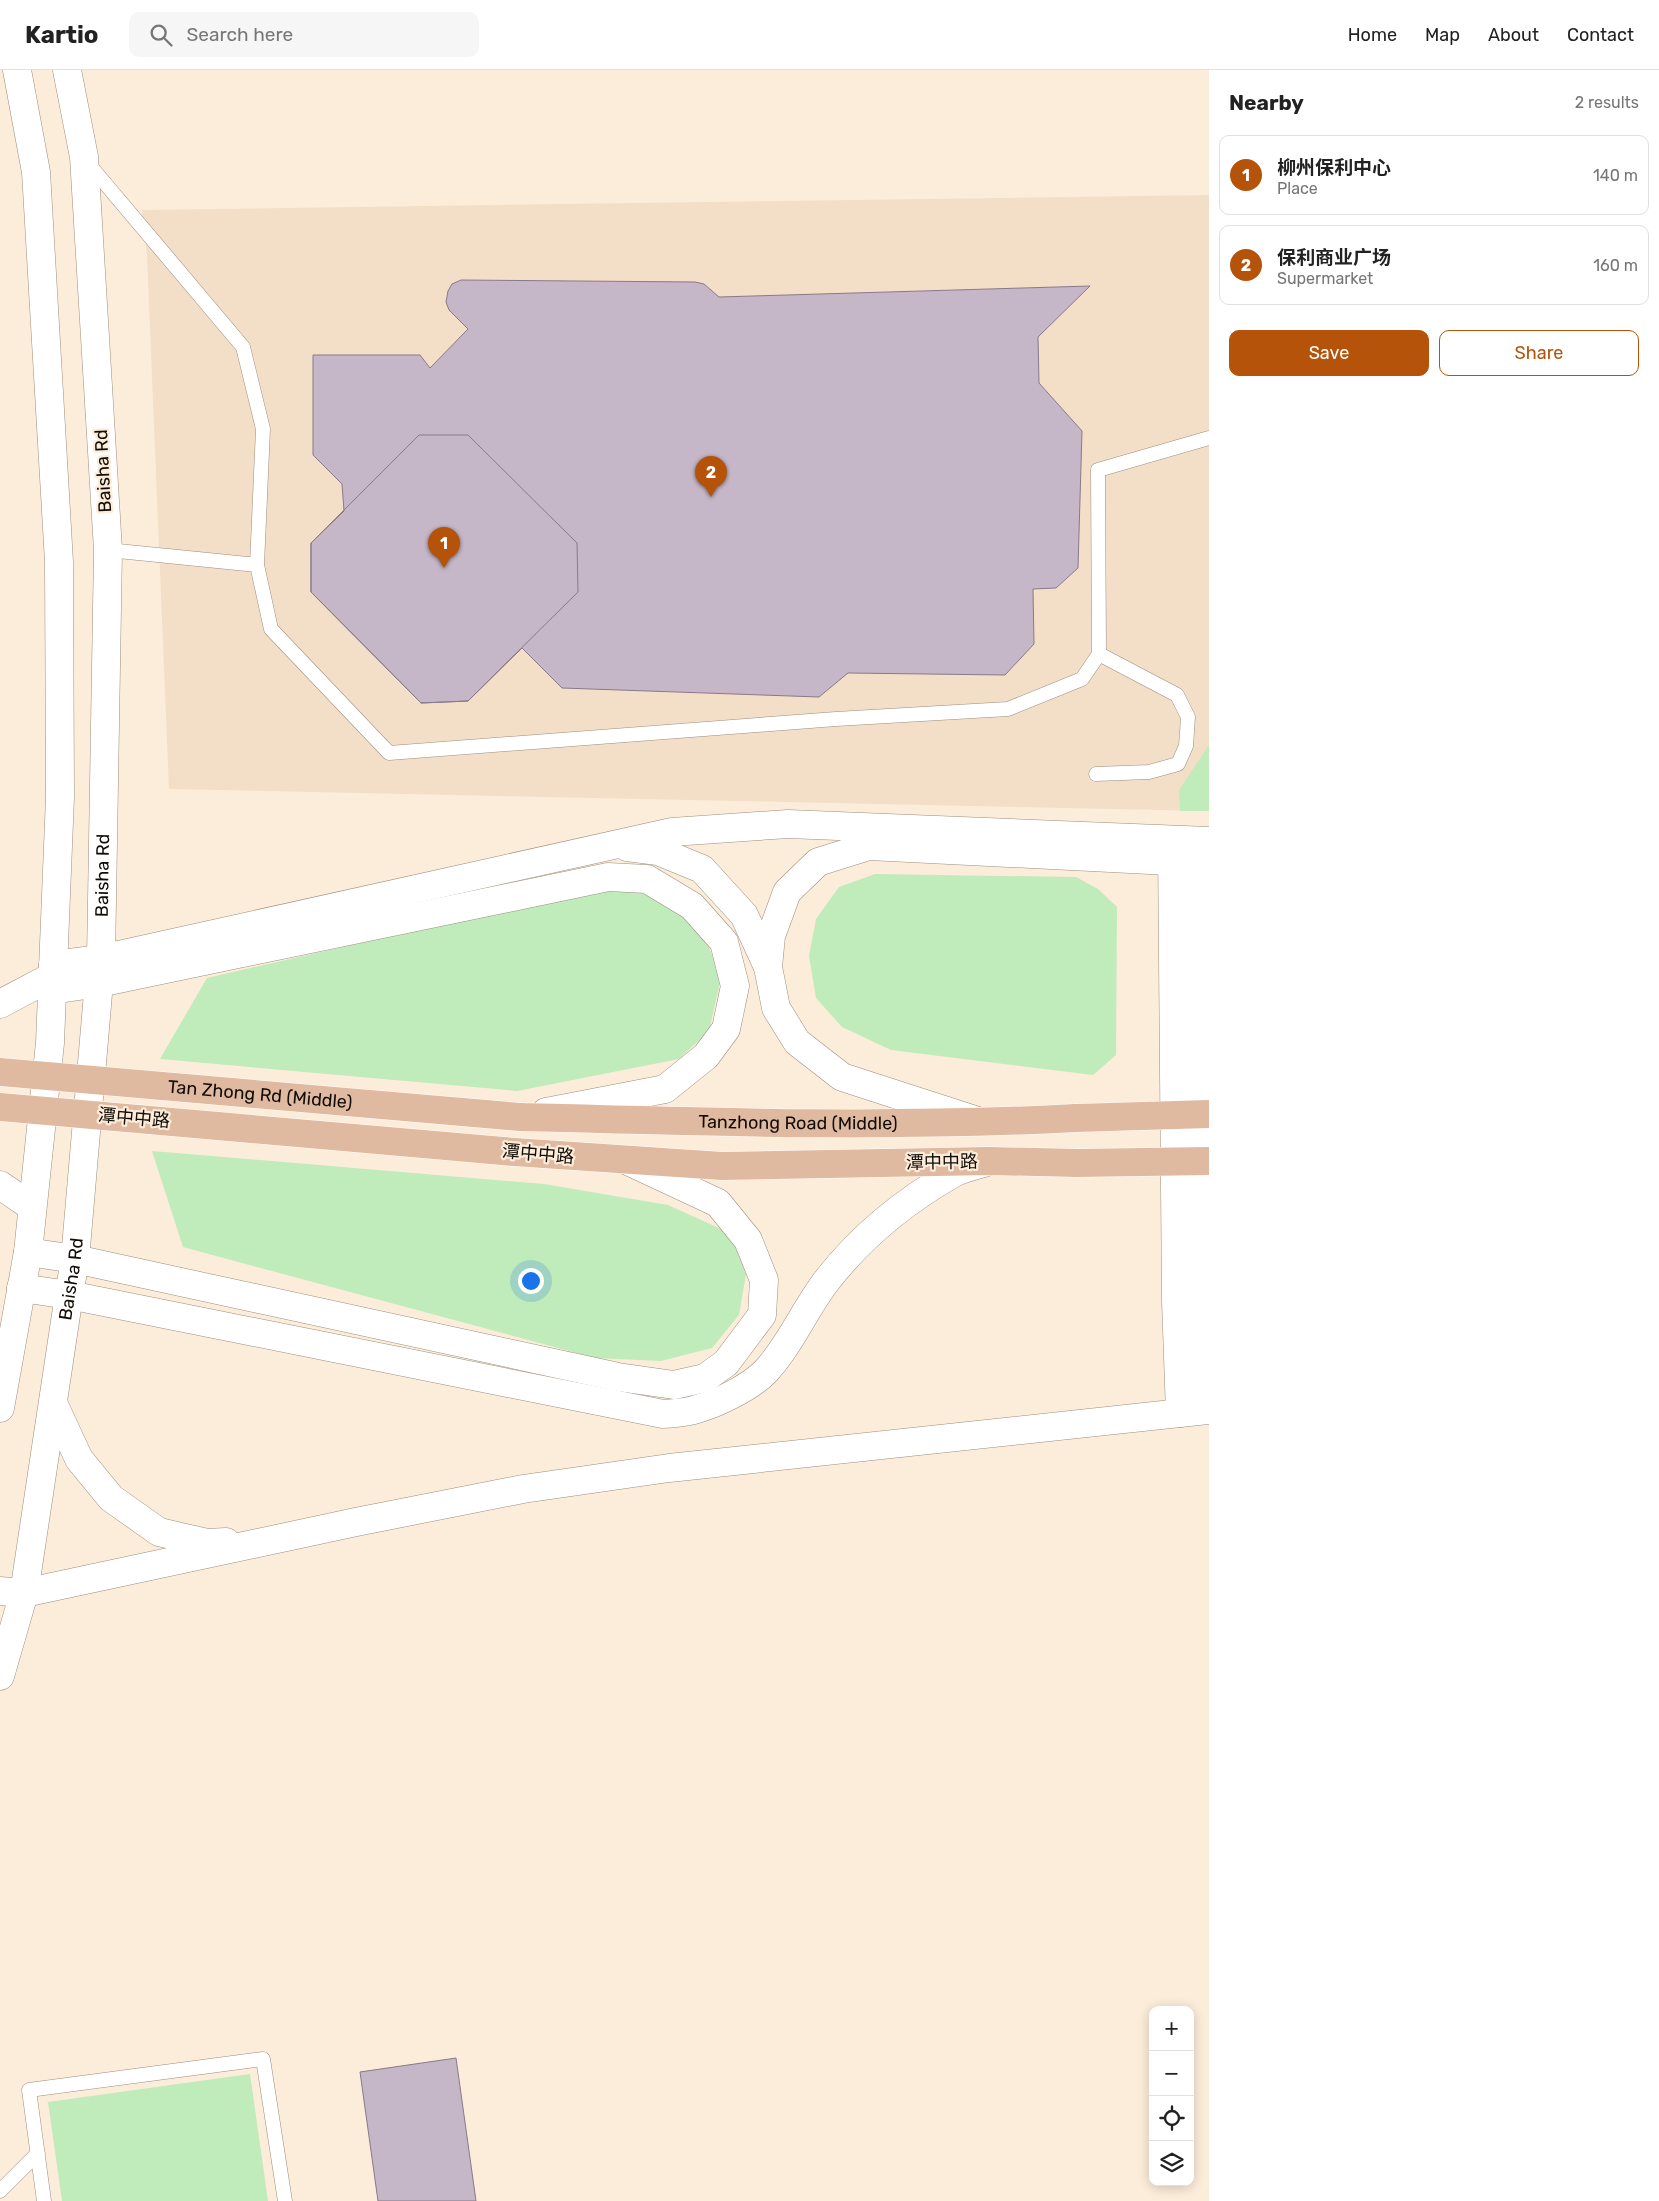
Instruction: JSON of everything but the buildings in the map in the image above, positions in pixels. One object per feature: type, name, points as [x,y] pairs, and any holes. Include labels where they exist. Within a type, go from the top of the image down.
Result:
[{"type":"main road","points":[[0,1408],[28,1252],[50,1043],[60,797],[59,562],[36,172],[17,70]]},
{"type":"main road","name":"Baisha Rd","points":[[0,1676],[12,1592],[54,1405],[70,1295],[75,1259],[100,971],[108,550],[84,157],[67,70]]},
{"type":"main road","points":[[100,971],[612,845],[672,832],[788,824],[1192,852]]},
{"type":"main road","points":[[612,845],[658,850],[702,869],[744,915],[768,967],[776,1008],[797,1042],[842,1077],[984,1122]]},
{"type":"main road","points":[[768,967],[771,936],[787,892],[818,862],[869,846],[1192,852]]},
{"type":"main road","points":[[12,1592],[268,1542],[356,1522],[523,1489],[669,1468],[1198,1411],[1176,1252],[1192,852]]},
{"type":"main road","points":[[0,1004],[53,977],[100,971],[608,877],[647,879],[692,906],[724,942],[735,986],[726,1029],[706,1056],[665,1089],[520,1117]]},
{"type":"main road","name":"Tan Zhong Rd (Middle)","points":[[0,1072],[520,1117]]},
{"type":"main road","name":"潭中中路","points":[[0,1107],[514,1152],[722,1166],[989,1161],[1077,1164],[1209,1160]]},
{"type":"main road","name":"Tanzhong Road (Middle)","points":[[520,1117],[698,1122],[984,1122],[1209,1114]]},
{"type":"main road","points":[[28,1252],[75,1259],[618,1377],[674,1385],[705,1378],[726,1363],[762,1315],[764,1280],[748,1240],[718,1203],[625,1159]]},
{"type":"main road","points":[[21,1288],[70,1295],[663,1414],[696,1410],[733,1394],[765,1372],[784,1348],[806,1310],[828,1279],[858,1245],[892,1216],[953,1174],[989,1161]]},
{"type":"main road","points":[[0,1185],[32,1207]]},
{"type":"main road","points":[[54,1405],[79,1459],[100,1485],[111,1498],[159,1532],[207,1543],[268,1542]]},
{"type":"lane","points":[[84,157],[243,347],[263,429],[257,565],[271,629],[389,752],[836,719],[1008,709],[1082,679],[1099,654],[1098,470],[1209,438]]},
{"type":"lane","points":[[108,550],[257,565]]},
{"type":"lane","points":[[1096,774],[1149,772],[1178,764],[1186,746],[1188,717],[1177,695],[1099,654]]},
{"type":"lane","points":[[44,2201],[29,2090],[263,2059],[286,2201]]},
{"type":"lane","points":[[0,2191],[38,2153]]},
{"type":"shaded area","points":[[1209,195],[1209,811],[169,789],[147,255],[142,210]]},
{"type":"green space","points":[[1209,745],[1209,811],[1180,811],[1179,790]]},
{"type":"green space","points":[[875,874],[1076,877],[1098,889],[1117,907],[1116,1055],[1093,1075],[891,1050],[842,1027],[816,998],[809,956],[816,919],[839,887]]},
{"type":"green space","points":[[602,888],[657,895],[700,925],[721,978],[709,1031],[679,1059],[517,1091],[160,1059],[207,978]]},
{"type":"green space","points":[[152,1151],[544,1184],[668,1205],[732,1234],[746,1274],[739,1315],[712,1348],[661,1361],[595,1358],[183,1247]]},
{"type":"green space","points":[[250,2074],[268,2201],[62,2201],[48,2102]]},
{"type":"place","name":"保利商业广场","points":[[711,497]]},
{"type":"place","name":"柳州保利中心","points":[[444,568]]}]
